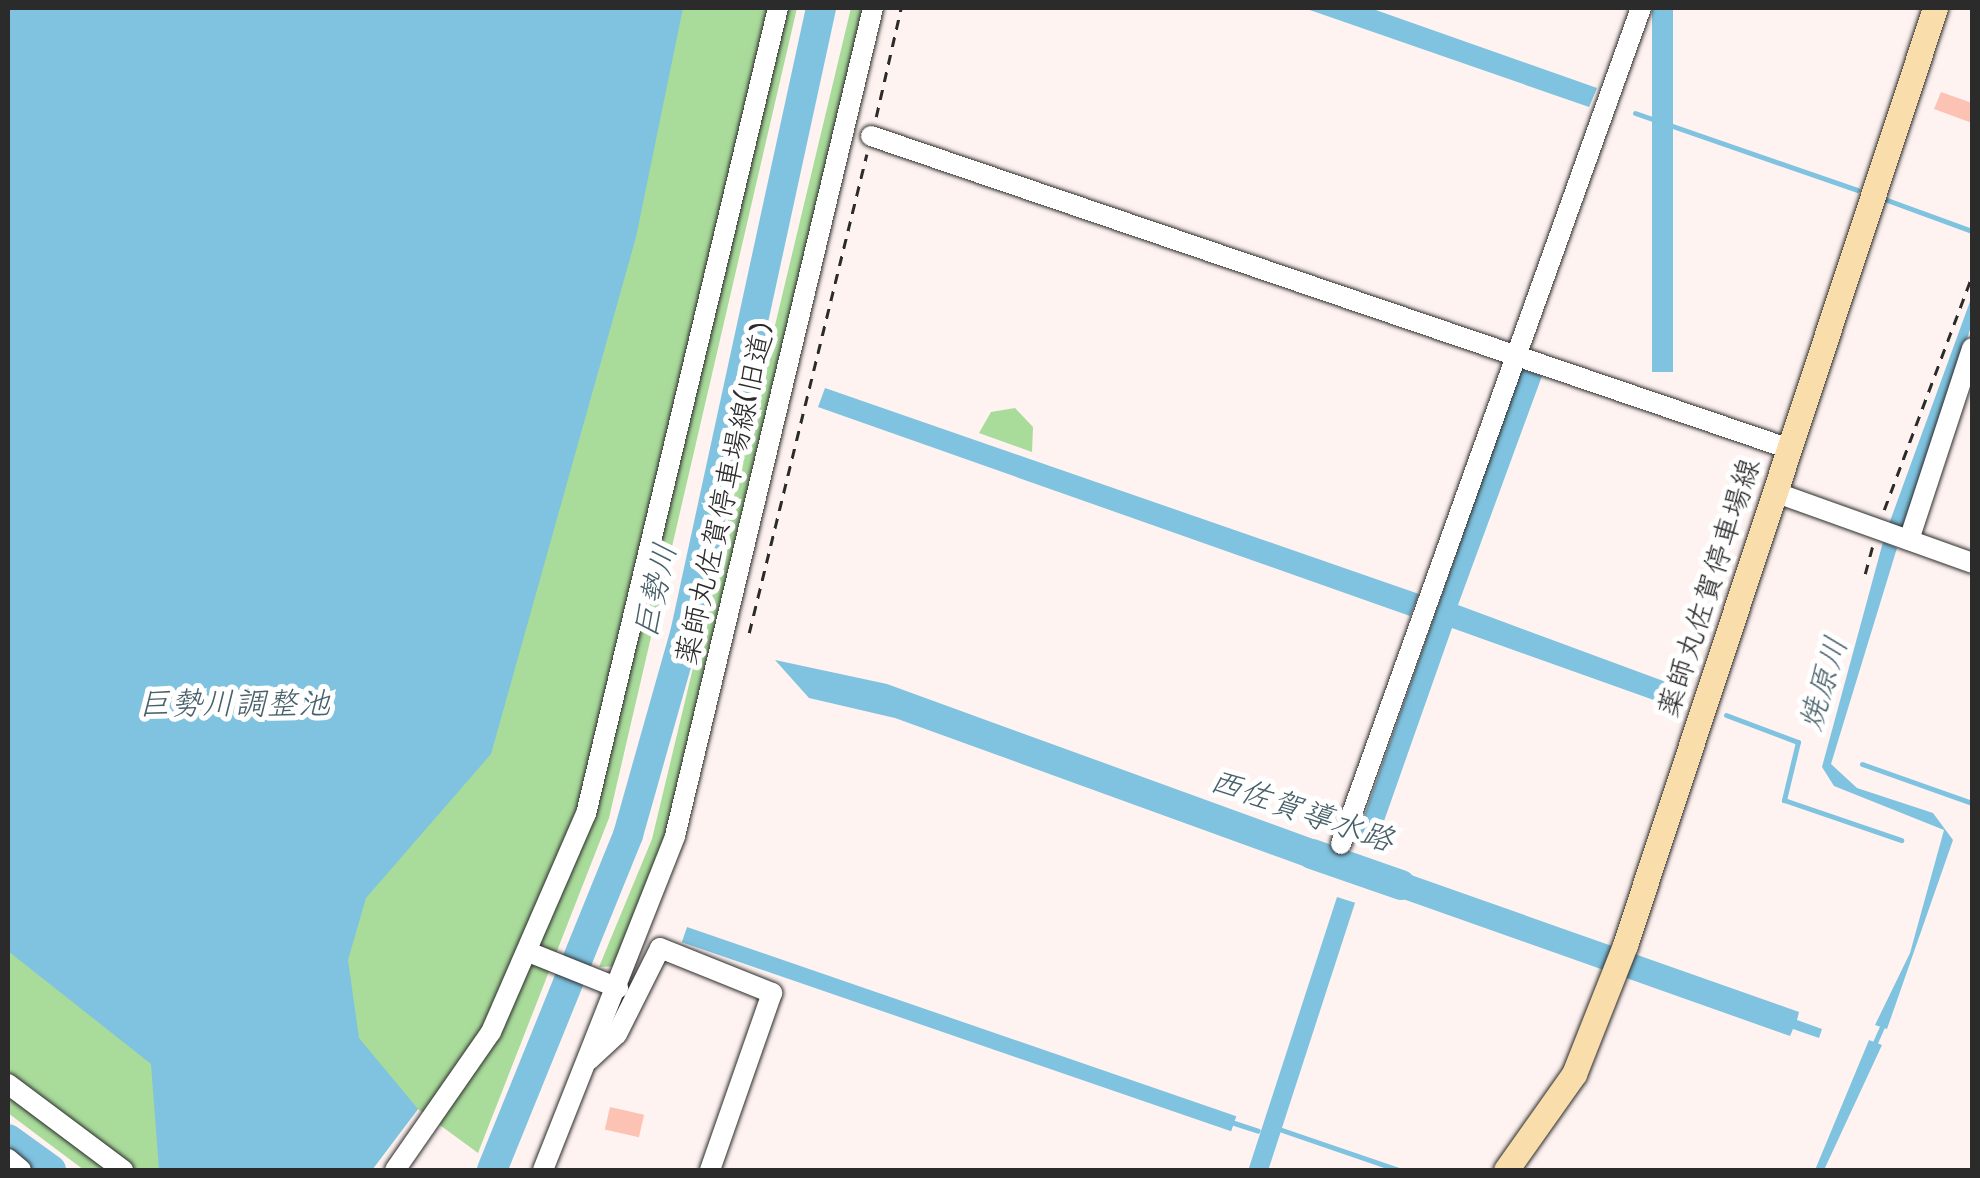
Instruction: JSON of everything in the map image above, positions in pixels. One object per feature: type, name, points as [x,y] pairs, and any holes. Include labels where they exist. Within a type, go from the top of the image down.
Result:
[{"type":"main road","name":"薬師丸佐賀停車場線","points":[[1506,1170],[1574,1074],[1625,945],[1935,8]]},
{"type":"street","points":[[396,1170],[438,1115],[531,952],[586,814],[778,8]]},
{"type":"street","name":"薬師丸佐賀停車場線(旧道)","points":[[543,1170],[618,988],[689,783],[873,8]]},
{"type":"street","points":[[1341,844],[1425,609],[1527,362],[1600,119],[1641,8]]},
{"type":"street","points":[[871,136],[1790,450]]},
{"type":"street","points":[[1909,540],[1972,348]]},
{"type":"street","points":[[1777,493],[1972,562]]},
{"type":"street","points":[[588,1061],[617,1034],[660,948],[772,993],[710,1170]]},
{"type":"street","points":[[531,952],[618,988]]},
{"type":"street","points":[[8,1084],[123,1170]]},
{"type":"street","points":[[8,1160],[22,1170]]},
{"type":"path","points":[[749,633],[901,8]]},
{"type":"path","points":[[1864,574],[1972,276]]},
{"type":"green space","points":[[467,8],[797,8],[609,818],[478,1153],[418,1109],[372,1170],[84,1170],[8,1113],[8,726]]},
{"type":"green space","points":[[851,8],[867,8],[658,872],[619,966],[599,967],[652,839]]},
{"type":"green space","points":[[1015,408],[1033,427],[1032,452],[979,433],[991,412]]},
{"type":"water","name":"巨勢川調整池","points":[[8,8],[683,8],[636,237],[491,754],[366,898],[348,960],[359,1038],[418,1109],[372,1170],[159,1170],[151,1064],[8,951]]},
{"type":"water","points":[[1304,8],[1370,8],[1597,88],[1589,107]]},
{"type":"water","points":[[1652,8],[1673,8],[1673,372],[1652,372]]},
{"type":"water","points":[[1972,296],[1972,324],[1902,528],[1889,524]]},
{"type":"water","points":[[1521,369],[1542,376],[1458,605],[1685,689],[1679,709],[1452,628],[1377,841],[1358,834]]},
{"type":"water","points":[[825,388],[1419,594],[1410,616],[818,407]]},
{"type":"water","points":[[1883,542],[1897,548],[1831,764],[1857,788],[1933,813],[1953,840],[1887,1029],[1875,1025],[1910,953],[1944,830],[1834,786],[1822,767]]},
{"type":"water","points":[[775,660],[887,684],[1327,844],[1324,854],[1349,862],[1346,871],[1321,863],[1317,871],[895,718],[809,698]]},
{"type":"water","points":[[1367,868],[1391,876],[1394,869],[1799,1012],[1797,1020],[1822,1029],[1819,1038],[1793,1029],[1790,1036],[1386,893],[1388,885],[1364,876]]},
{"type":"water","points":[[1337,897],[1355,903],[1268,1170],[1248,1170]]},
{"type":"water","points":[[687,927],[1236,1116],[1231,1131],[682,942]]},
{"type":"water","points":[[1869,1040],[1882,1045],[1824,1170],[1815,1170]]},
{"type":"building","points":[[1941,92],[1972,103],[1972,123],[1934,109]]},
{"type":"building","points":[[610,1107],[644,1115],[639,1137],[605,1129]]},
{"type":"waterway","name":"巨勢川","points":[[492,1170],[628,835],[685,634],[821,8]]},
{"type":"waterway","points":[[1635,113],[1857,190]]},
{"type":"waterway","points":[[1887,200],[1972,231]]},
{"type":"waterway","points":[[1726,715],[1798,742],[1784,800],[1901,840]]},
{"type":"waterway","points":[[1862,764],[1972,803]]},
{"type":"waterway","name":"西佐賀導水路","points":[[1312,854],[1401,885]]},
{"type":"waterway","name":"焼原川","points":[[1873,1047],[1883,1025]]},
{"type":"waterway","points":[[1231,1122],[1258,1131]]},
{"type":"waterway","points":[[1276,1128],[1399,1170]]},
{"type":"waterway","points":[[8,1139],[51,1170]]}]
